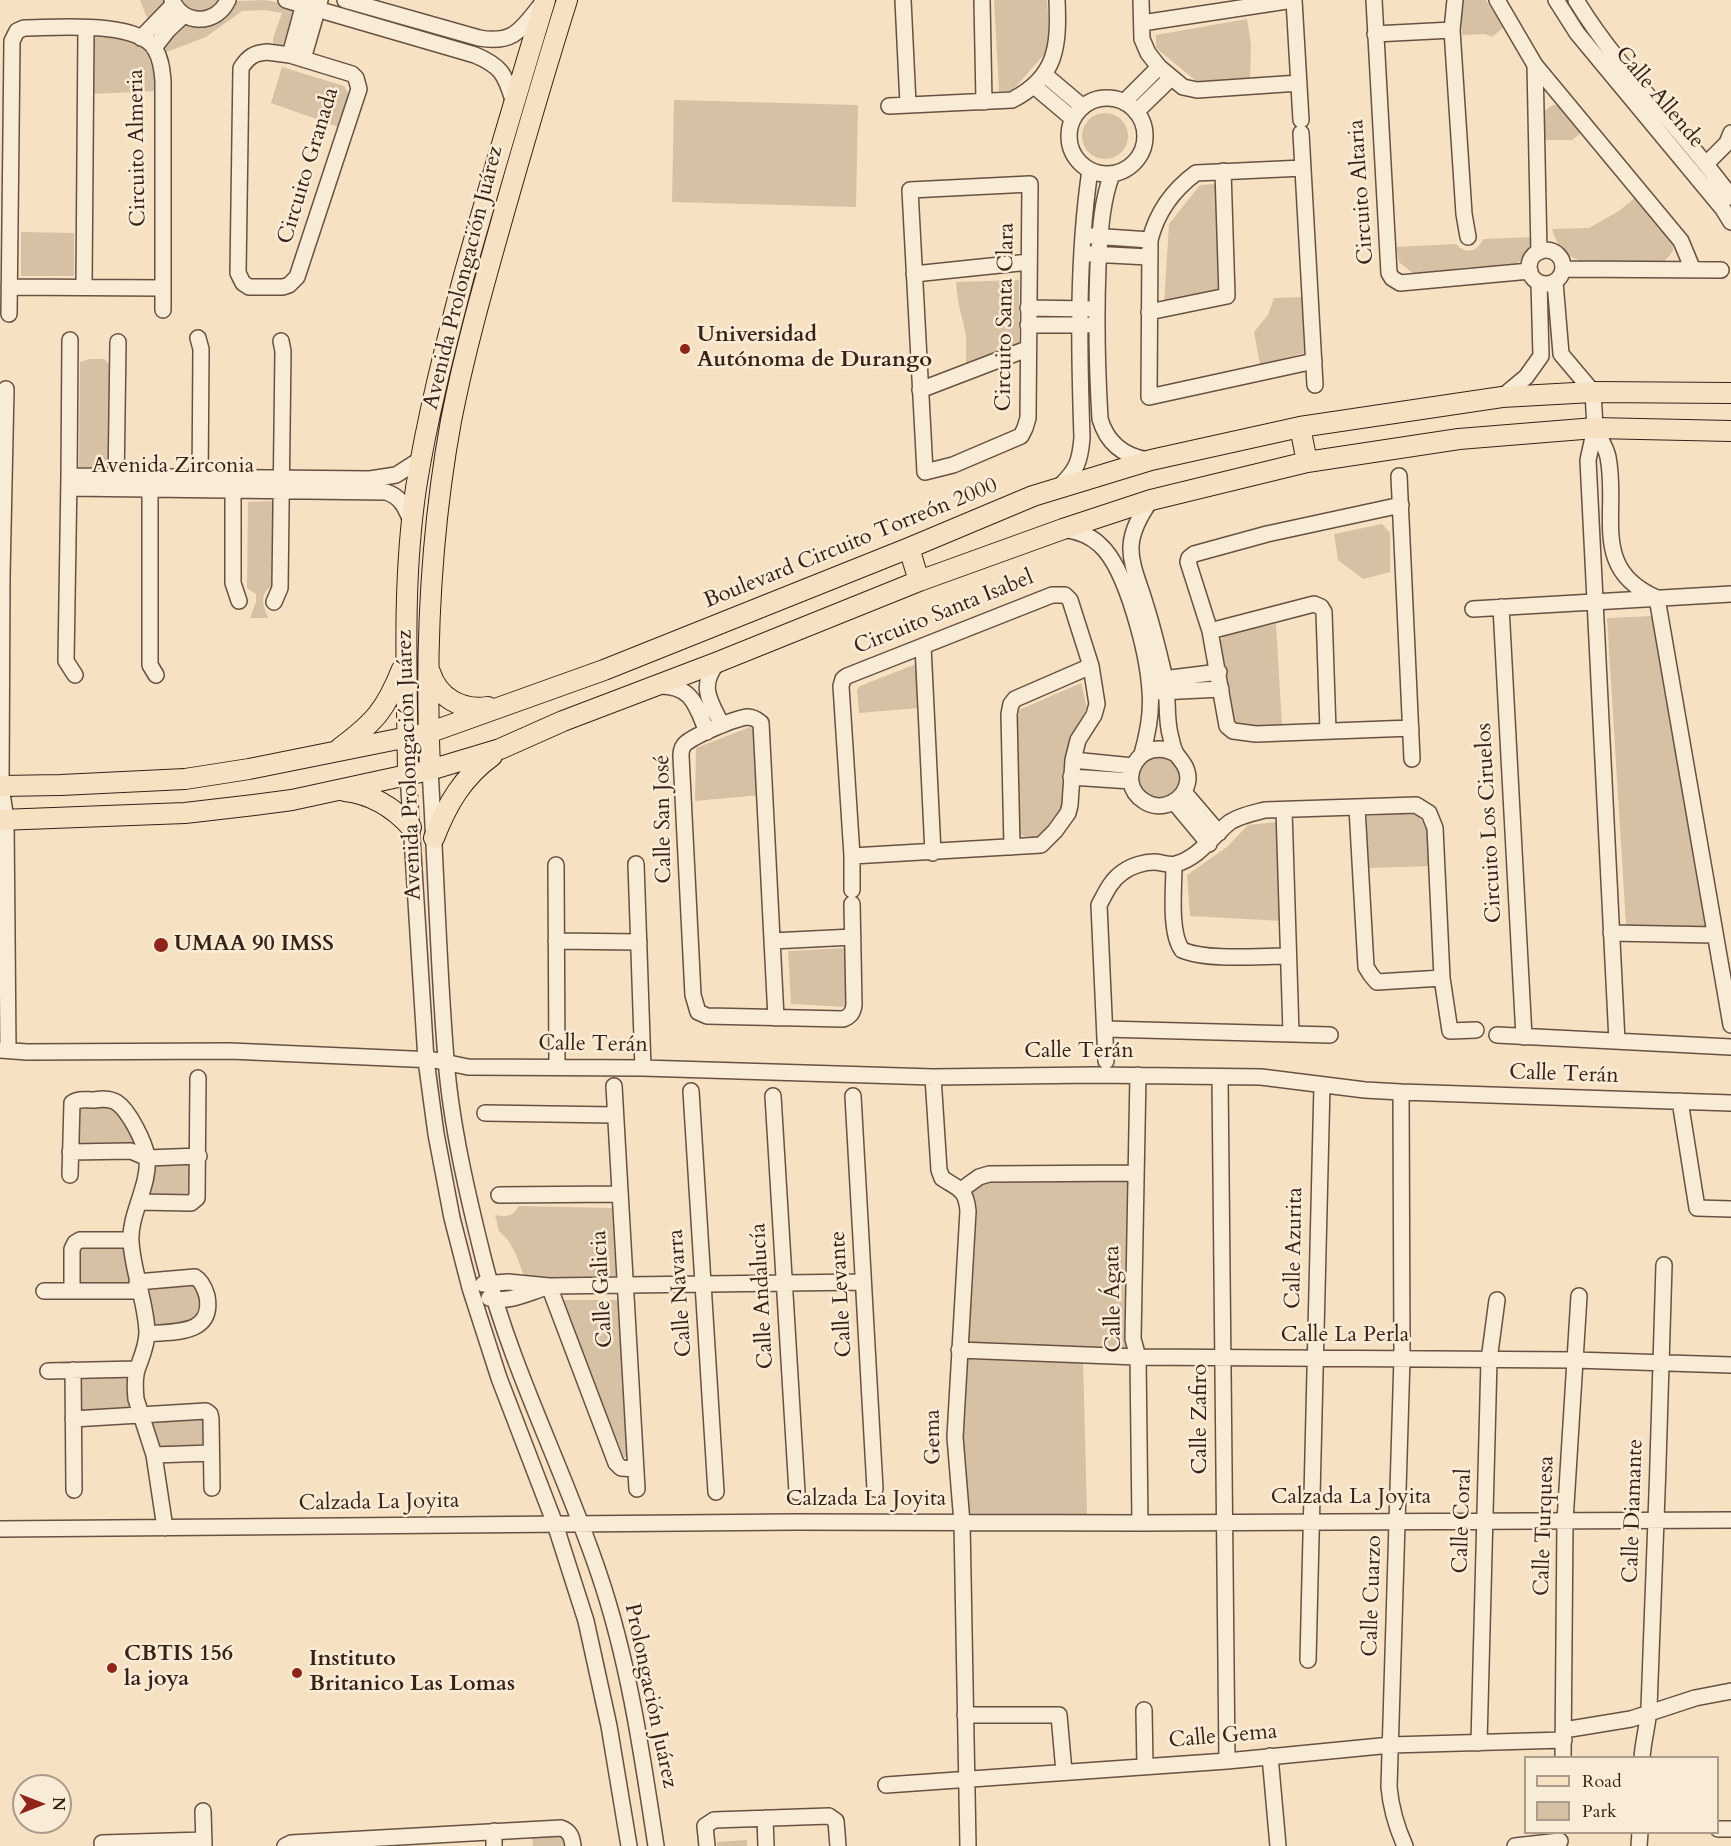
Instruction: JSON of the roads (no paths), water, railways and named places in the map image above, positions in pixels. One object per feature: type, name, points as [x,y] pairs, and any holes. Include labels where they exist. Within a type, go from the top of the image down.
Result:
[{"type":"main road","name":"Avenida Prolongación Juárez","points":[[430,770],[428,663],[431,582],[438,511],[451,422],[473,322],[567,0]]},
{"type":"main road","name":"Avenida Prolongación Juárez","points":[[408,774],[405,661],[408,586],[421,459],[443,355],[483,204],[545,1]]},
{"type":"main road","points":[[483,204],[504,212]]},
{"type":"main road","name":"Boulevard Circuito Torreón 2000","points":[[1,786],[184,778],[249,769],[428,733],[604,670],[1033,496],[1150,460],[1300,427],[1502,397],[1593,392],[1731,393]]},
{"type":"main road","points":[[1300,427],[1307,462]]},
{"type":"main road","points":[[3,820],[185,813],[292,800],[430,770],[500,749],[563,721],[658,686],[919,581],[1063,529],[1151,500],[1307,462],[1459,439],[1595,428],[1731,431]]},
{"type":"main road","points":[[909,548],[919,581]]},
{"type":"main road","points":[[335,752],[366,729],[379,715],[393,692],[405,661]]},
{"type":"main road","points":[[428,663],[436,687],[444,696],[458,705],[477,709],[509,705]]},
{"type":"main road","points":[[434,838],[444,811],[459,787],[478,766],[500,749]]},
{"type":"main road","points":[[336,789],[362,793],[381,802],[398,812],[411,827]]},
{"type":"street","points":[[177,6],[197,19],[210,18],[222,10],[228,0]]},
{"type":"street","points":[[286,0],[312,3],[493,62],[507,80],[513,100]]},
{"type":"street","points":[[345,0],[493,41],[515,34],[545,1]]},
{"type":"street","points":[[903,0],[908,104]]},
{"type":"street","points":[[982,0],[984,102]]},
{"type":"street","points":[[889,106],[1012,100],[1039,80],[1049,66],[1059,35],[1057,0]]},
{"type":"street","points":[[1141,0],[1142,39],[1148,53],[1171,78],[1183,87],[1197,90],[1299,83]]},
{"type":"street","points":[[1142,23],[1294,0],[1315,385]]},
{"type":"street","name":"Circuito Altaria","points":[[1374,0],[1387,266],[1392,278],[1400,283],[1721,270]]},
{"type":"street","points":[[1455,0],[1452,30],[1464,214],[1468,237]]},
{"type":"street","points":[[1497,0],[1535,65],[1682,241],[1694,270]]},
{"type":"street","name":"Calle Allende","points":[[1556,0],[1577,33],[1723,209],[1731,222]]},
{"type":"street","name":"Calle Allende","points":[[1576,0],[1610,49],[1729,190]]},
{"type":"street","points":[[297,57],[312,3]]},
{"type":"street","points":[[141,38],[177,6]]},
{"type":"street","points":[[154,48],[168,30],[177,6]]},
{"type":"street","name":"Circuito Almeria","points":[[9,314],[12,41],[14,34],[24,28],[86,28],[126,32],[141,38],[154,48],[161,64],[163,81],[162,310]]},
{"type":"street","points":[[84,287],[86,28]]},
{"type":"street","points":[[1375,34],[1452,30]]},
{"type":"street","name":"Circuito Granada","points":[[267,51],[297,57],[352,74],[356,78],[359,89],[297,277],[289,285],[283,287],[249,287],[243,283],[238,273],[241,68],[246,60],[256,53],[267,51]]},
{"type":"street","points":[[1535,65],[1539,252]]},
{"type":"street","points":[[1124,102],[1160,67]]},
{"type":"street","points":[[1136,112],[1171,78]]},
{"type":"street","points":[[1039,80],[1078,113]]},
{"type":"street","points":[[1102,98],[1124,102],[1136,112],[1144,126],[1144,142],[1133,164],[1112,174],[1090,170],[1082,165],[1072,152],[1069,135],[1078,113],[1089,102],[1102,98]]},
{"type":"street","points":[[1706,164],[1727,143],[1731,134]]},
{"type":"street","points":[[1303,168],[1196,173],[1182,183],[1158,216],[1150,240],[1149,257],[1149,397],[1314,361]]},
{"type":"street","points":[[1057,488],[1073,474],[1081,457],[1079,325],[1081,254],[1090,170]]},
{"type":"street","points":[[1149,312],[1227,296],[1223,171]]},
{"type":"street","points":[[1112,174],[1104,201],[1096,309],[1100,419],[1104,434],[1117,447],[1132,458],[1150,460]]},
{"type":"street","name":"Circuito Santa Clara","points":[[1030,184],[1029,262],[1028,418],[1021,436],[953,465],[924,472],[910,189],[1030,184]]},
{"type":"street","points":[[1083,235],[1150,240]]},
{"type":"street","points":[[1502,397],[1526,377],[1541,356],[1549,315],[1547,276],[1531,260],[1539,252],[1545,250],[1556,253],[1563,263],[1547,276]]},
{"type":"street","points":[[1081,254],[1149,257]]},
{"type":"street","points":[[914,274],[1029,262]]},
{"type":"street","points":[[9,287],[162,288]]},
{"type":"street","points":[[1028,308],[1096,309]]},
{"type":"street","points":[[1549,315],[1561,354],[1593,392],[1595,428],[1588,460],[1617,1041]]},
{"type":"street","points":[[1028,325],[1096,326]]},
{"type":"street","points":[[198,338],[201,349],[200,484]]},
{"type":"street","points":[[70,340],[66,661],[75,675]]},
{"type":"street","points":[[274,602],[280,588],[283,351],[281,341]]},
{"type":"street","points":[[116,483],[118,342]]},
{"type":"street","points":[[920,390],[1027,349]]},
{"type":"street","points":[[1541,356],[1561,354]]},
{"type":"street","points":[[4,1050],[1,576],[6,389]]},
{"type":"street","points":[[1595,428],[1608,456],[1613,556],[1632,584],[1644,593],[1657,598]]},
{"type":"street","name":"Avenida Zirconia","points":[[69,482],[282,484],[386,478],[401,473],[421,459]]},
{"type":"street","points":[[1399,476],[1412,759]]},
{"type":"street","points":[[150,483],[150,665],[156,675]]},
{"type":"street","points":[[233,484],[233,583],[239,601]]},
{"type":"street","name":"Avenida Zirconia","points":[[282,484],[393,494],[404,504],[413,524]]},
{"type":"street","points":[[1063,529],[1076,531],[1100,544],[1116,565],[1135,617],[1158,686],[1176,754],[1185,765],[1187,772],[1186,786],[1179,797],[1158,806],[1143,801],[1137,796],[1135,767],[1158,686],[1150,618],[1132,561],[1133,534],[1142,511],[1151,500]]},
{"type":"street","points":[[1401,505],[1267,534],[1191,555],[1188,566],[1210,631],[1219,672],[1224,717],[1227,726],[1233,731],[1256,734],[1411,728]]},
{"type":"street","points":[[1593,557],[1613,556]]},
{"type":"street","name":"Circuito Santa Isabel","points":[[852,856],[1041,845],[1055,831],[1068,813],[1073,760],[1078,740],[1094,715],[1097,704],[1091,666],[1070,600],[1061,594],[1052,595],[843,680],[841,686],[852,856],[854,1005],[852,1014]]},
{"type":"street","points":[[1473,609],[1731,594]]},
{"type":"street","points":[[1657,598],[1731,1025]]},
{"type":"street","points":[[1210,631],[1314,604],[1321,607],[1324,612],[1328,732]]},
{"type":"street","name":"Circuito Los Ciruelos","points":[[1501,607],[1524,1037]]},
{"type":"street","points":[[923,646],[933,853]]},
{"type":"street","points":[[718,662],[710,671],[707,693],[722,725]]},
{"type":"street","points":[[1012,848],[1011,704],[1015,699],[1091,666]]},
{"type":"street","points":[[1158,686],[1219,672]]},
{"type":"street","points":[[658,686],[670,685],[682,689],[691,698],[706,732]]},
{"type":"street","points":[[1158,686],[1221,689]]},
{"type":"street","name":"Calle San José","points":[[776,1018],[761,723],[748,717],[706,732],[686,743],[681,750],[695,1006],[698,1012],[707,1016],[776,1018],[843,1019],[852,1014]]},
{"type":"street","points":[[1071,777],[1135,767],[1156,749],[1176,754]]},
{"type":"street","points":[[1073,760],[1135,767]]},
{"type":"street","name":"Avenida Prolongación Juárez","points":[[430,770],[446,1061],[464,1173],[490,1283],[534,1408],[581,1523]]},
{"type":"street","name":"Avenida Prolongación Juárez","points":[[408,774],[426,1060],[436,1134],[452,1218],[471,1291],[499,1378],[555,1524]]},
{"type":"street","points":[[1179,797],[1214,838]]},
{"type":"street","points":[[1106,1061],[1099,904],[1110,883],[1122,872],[1134,866],[1152,862],[1174,865],[1186,860],[1231,822],[1245,815],[1265,810],[1416,806],[1429,813],[1435,828],[1442,978],[1450,1031],[1476,1030]]},
{"type":"street","points":[[1357,807],[1366,967],[1377,982],[1442,978]]},
{"type":"street","points":[[1284,810],[1291,1033]]},
{"type":"street","name":"Calle San José","points":[[636,864],[644,1068]]},
{"type":"street","points":[[556,865],[557,1067]]},
{"type":"street","points":[[1174,865],[1174,926],[1176,940],[1182,950],[1193,954],[1215,956],[1288,957]]},
{"type":"street","points":[[1611,933],[1715,935]]},
{"type":"street","points":[[772,941],[853,937]]},
{"type":"street","points":[[556,941],[639,942]]},
{"type":"street","points":[[1105,1029],[1329,1035]]},
{"type":"street","points":[[1497,1035],[1731,1047]]},
{"type":"street","name":"Calle Terán","points":[[4,1050],[369,1056],[446,1061],[468,1067],[644,1068],[933,1077],[1138,1075],[1261,1077],[1401,1092],[1731,1102]]},
{"type":"street","name":"Calle Ágata","points":[[1138,1075],[1133,1339],[1138,1357],[1140,1523]]},
{"type":"street","points":[[933,1077],[939,1170],[942,1178],[961,1190],[979,1177],[989,1174],[1136,1173]]},
{"type":"street","name":"Calle Zafiro","points":[[1220,1077],[1227,1761]]},
{"type":"street","points":[[139,1202],[191,1203],[199,1195],[198,1078]]},
{"type":"street","name":"Calle Azurita","points":[[1308,1660],[1322,1085]]},
{"type":"street","name":"Calle Galicia","points":[[614,1086],[637,1489]]},
{"type":"street","name":"Calle Navarra","points":[[691,1091],[716,1492]]},
{"type":"street","name":"Calle Cuarzo","points":[[1401,1092],[1402,1358],[1389,1787],[1391,1809],[1406,1846]]},
{"type":"street","name":"Calle Andalucía","points":[[773,1096],[797,1492]]},
{"type":"street","name":"Calle Levante","points":[[853,1096],[875,1489]]},
{"type":"street","points":[[70,1175],[70,1106],[74,1101],[106,1099],[120,1106],[131,1119],[147,1158],[130,1240],[147,1334],[137,1369],[136,1399],[154,1455],[165,1528]]},
{"type":"street","points":[[1680,1101],[1697,1208],[1731,1209]]},
{"type":"street","points":[[485,1113],[615,1115]]},
{"type":"street","points":[[70,1152],[131,1151],[147,1158],[199,1156]]},
{"type":"street","name":"Gema","points":[[961,1190],[967,1198],[968,1211],[955,1437],[962,1523],[968,1846]]},
{"type":"street","points":[[499,1195],[620,1194]]},
{"type":"street","points":[[72,1291],[72,1249],[75,1243],[80,1240],[130,1240]]},
{"type":"street","name":"Calle Diamante","points":[[1642,1756],[1649,1713],[1664,1266]]},
{"type":"street","points":[[44,1291],[138,1286],[195,1277],[201,1281],[207,1295],[206,1314],[202,1323],[195,1329],[147,1334]]},
{"type":"street","points":[[471,1291],[490,1283],[508,1282],[549,1286],[864,1282]]},
{"type":"street","points":[[471,1291],[496,1300],[516,1298],[549,1286]]},
{"type":"street","points":[[549,1286],[616,1463],[621,1468],[636,1469]]},
{"type":"street","name":"Calle Turquesa","points":[[1563,1756],[1565,1521],[1579,1296]]},
{"type":"street","name":"Calle Coral","points":[[1479,1743],[1489,1360],[1497,1300]]},
{"type":"street","name":"Calle La Perla","points":[[959,1350],[1138,1357],[1575,1360],[1731,1365]]},
{"type":"street","points":[[48,1371],[73,1375],[137,1369]]},
{"type":"street","points":[[73,1375],[74,1490]]},
{"type":"street","points":[[73,1419],[203,1411],[209,1413],[212,1488]]},
{"type":"street","points":[[154,1455],[211,1453]]},
{"type":"street","name":"Calzada La Joyita","points":[[0,1529],[581,1523],[1731,1520]]},
{"type":"street","name":"Prolongación Juárez","points":[[581,1523],[600,1577],[629,1685],[656,1846]]},
{"type":"street","name":"Prolongación Juárez","points":[[555,1524],[596,1663],[629,1846]]},
{"type":"street","name":"Calle Gema","points":[[886,1785],[1227,1761],[1391,1745],[1479,1743],[1564,1735],[1613,1724],[1695,1698],[1731,1691]]},
{"type":"street","points":[[1144,1710],[1145,1766]]},
{"type":"street","points":[[965,1714],[1059,1714],[1064,1772]]},
{"type":"street","points":[[1270,1756],[1278,1846]]},
{"type":"street","points":[[102,1843],[204,1843],[203,1811]]},
{"type":"street","points":[[707,1846],[705,1826],[711,1821],[829,1816],[836,1821],[838,1846]]},
{"type":"street","points":[[765,1818],[766,1846]]},
{"type":"street","points":[[285,1846],[291,1843],[494,1838],[561,1828],[569,1832],[573,1846]]},
{"type":"street","points":[[1515,1846],[1560,1840]]},
{"type":"place","name":"Universidad Autónoma de Durango","points":[[685,349]]},
{"type":"place","name":"UMAA 90 IMSS","points":[[161,945]]},
{"type":"place","name":"CBTIS 156 la joya","points":[[112,1668]]},
{"type":"place","name":"Instituto Britanico Las Lomas","points":[[297,1673]]}]
